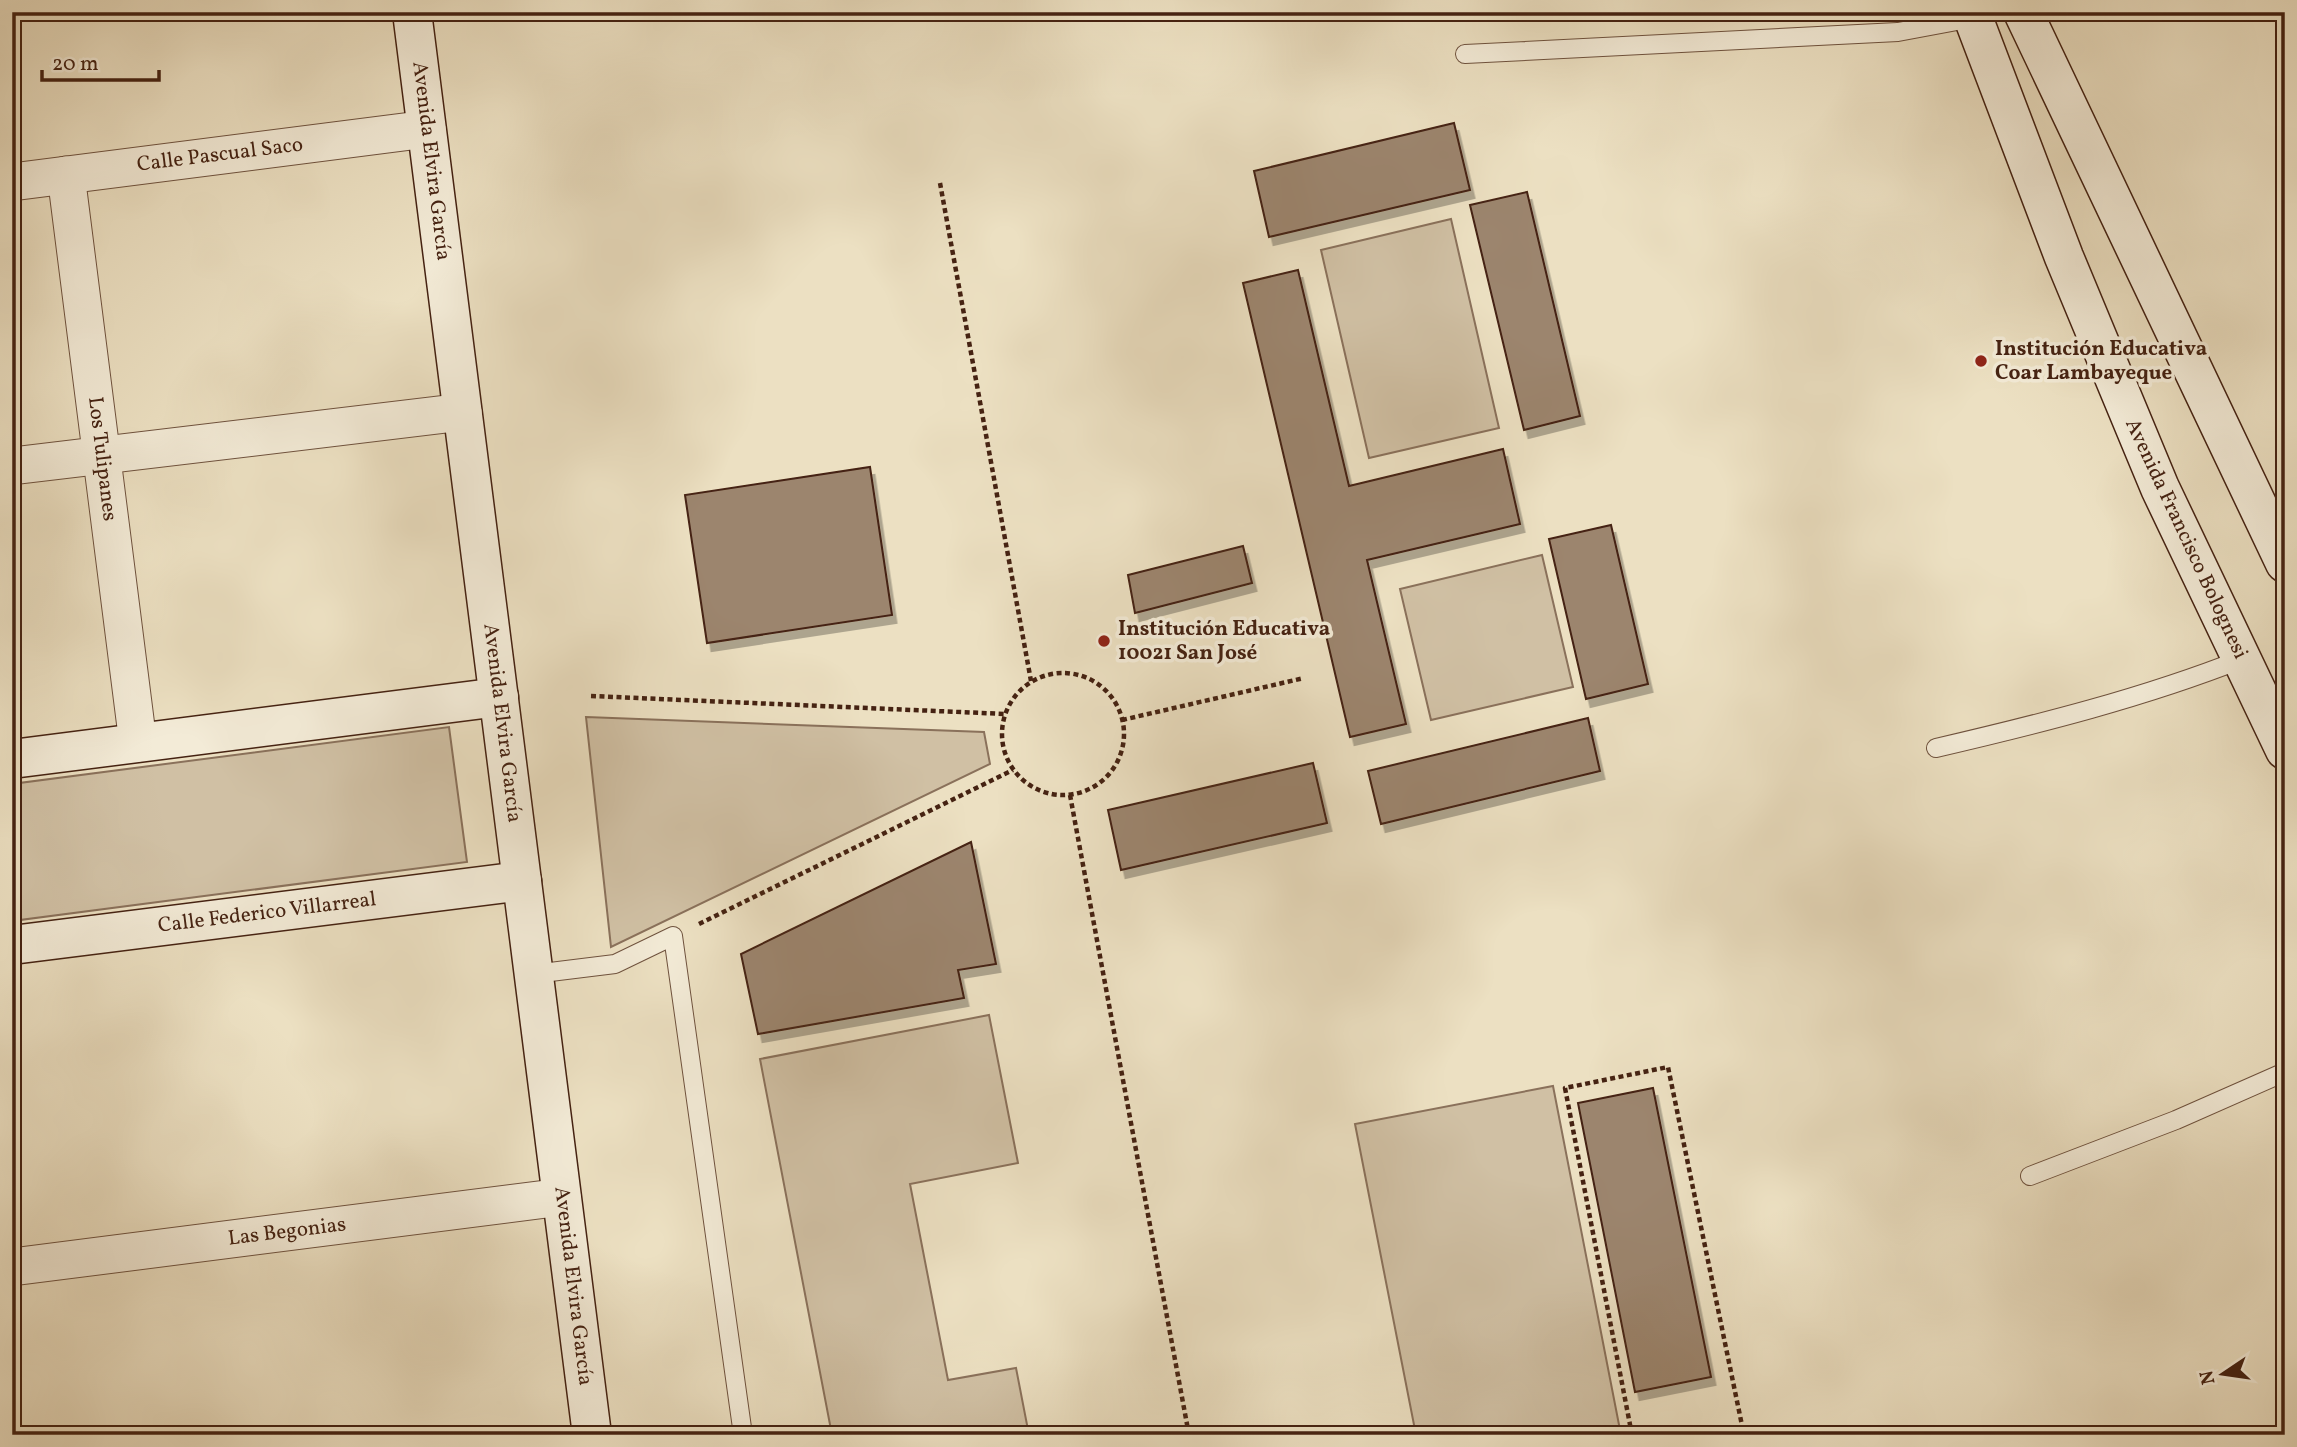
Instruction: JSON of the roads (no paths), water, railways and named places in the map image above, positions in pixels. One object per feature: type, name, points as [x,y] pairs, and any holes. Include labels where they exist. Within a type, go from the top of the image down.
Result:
[{"type":"main road","name":"Avenida Elvira García","points":[[412,12],[592,1435]]},
{"type":"main road","points":[[2023,12],[2285,563]]},
{"type":"main road","name":"Avenida Francisco Bolognesi","points":[[1972,15],[2064,257],[2160,488],[2285,750]]},
{"type":"main road","points":[[12,759],[499,697]]},
{"type":"main road","name":"Calle Federico Villarreal","points":[[12,945],[522,881]]},
{"type":"street","name":"Calle Pascual Saco","points":[[12,182],[427,129]]},
{"type":"street","name":"Los Tulipanes","points":[[66,175],[138,743]]},
{"type":"street","points":[[12,466],[463,412]]},
{"type":"street","name":"Las Begonias","points":[[12,1267],[562,1197]]},
{"type":"lane","points":[[1465,54],[1898,32],[1972,15]]},
{"type":"lane","points":[[1936,748],[2089,709],[2201,676],[2242,659]]},
{"type":"lane","points":[[534,974],[615,964],[673,936],[743,1435]]},
{"type":"lane","points":[[2030,1176],[2176,1120],[2285,1072]]},
{"type":"place","name":"Institución Educativa Coar Lambayeque","points":[[1981,361]]},
{"type":"place","name":"Institución Educativa 10021 San José","points":[[1104,641]]}]
